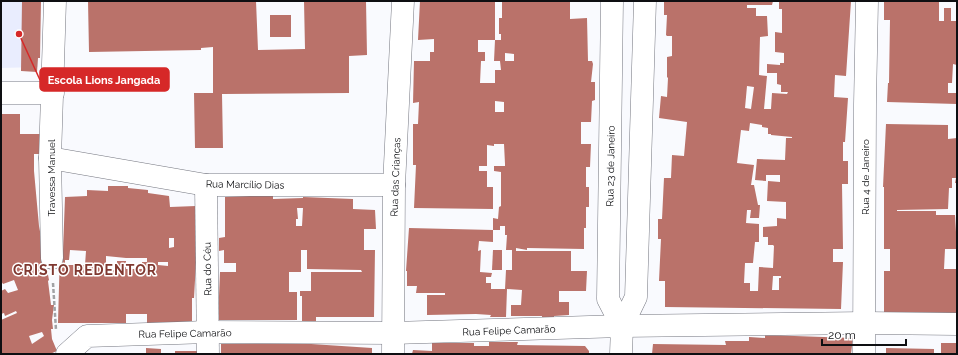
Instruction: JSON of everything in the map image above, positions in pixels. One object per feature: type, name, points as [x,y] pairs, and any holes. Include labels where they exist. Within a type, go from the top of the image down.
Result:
[{"type":"street","name":"Travessa Manuel","points":[[52,258],[50,158],[55,1]]},
{"type":"street","name":"Rua das Crianças","points":[[393,344],[394,185],[403,1]]},
{"type":"street","name":"Rua 23 de Janeiro","points":[[612,1],[608,299],[622,326]]},
{"type":"street","name":"Rua 23 de Janeiro","points":[[621,354],[622,326],[636,297],[645,1]]},
{"type":"street","name":"Rua 4 de Janeiro","points":[[864,354],[867,1]]},
{"type":"street","points":[[1,93],[53,93]]},
{"type":"street","name":"Rua Marcílio Dias","points":[[50,158],[206,185],[394,185]]},
{"type":"street","name":"Rua do Céu","points":[[206,185],[208,354]]},
{"type":"street","name":"Rua Felipe Camarão","points":[[67,354],[87,336],[208,332],[393,344],[622,326],[865,323],[957,324]]},
{"type":"path","points":[[52,258],[56,330]]},
{"type":"shaded area","points":[[1,1],[38,1],[38,67],[1,68]]},
{"type":"building","points":[[22,1],[41,1],[40,58],[38,58],[37,72],[21,71]]},
{"type":"building","points":[[88,1],[256,1],[258,50],[305,49],[304,1],[366,1],[367,55],[349,56],[349,93],[222,94],[223,148],[195,148],[194,93],[213,93],[213,47],[201,48],[201,50],[89,52]]},
{"type":"building","points":[[420,1],[495,1],[495,40],[501,40],[501,34],[499,34],[499,18],[502,18],[502,1],[570,1],[570,19],[587,18],[588,61],[592,61],[593,64],[591,82],[595,82],[595,100],[592,101],[591,122],[581,122],[581,144],[591,144],[590,167],[586,167],[586,187],[589,187],[589,207],[586,207],[584,249],[527,248],[527,250],[516,248],[516,251],[571,251],[571,271],[587,271],[586,291],[559,291],[559,302],[569,302],[569,315],[554,316],[554,320],[542,320],[542,316],[511,316],[511,305],[521,305],[522,290],[507,289],[506,317],[490,317],[491,315],[476,314],[427,315],[427,295],[445,295],[445,293],[416,293],[417,286],[407,286],[406,271],[409,228],[493,230],[493,218],[498,219],[499,207],[501,206],[501,172],[494,171],[494,166],[505,166],[504,144],[494,144],[494,146],[487,145],[487,166],[479,166],[479,171],[487,171],[487,187],[493,187],[493,209],[414,208],[416,165],[413,165],[413,124],[418,124],[419,102],[413,103],[414,61],[430,61],[430,52],[434,52],[434,39],[418,40]],"holes":[[[478,40],[495,40],[494,61],[500,61],[501,70],[495,70],[495,83],[480,83],[481,61],[485,61],[485,52],[478,52]],[[505,53],[514,54],[514,61],[505,61]],[[495,101],[504,102],[504,112],[495,112]],[[500,226],[505,226],[505,235],[507,235],[506,250],[512,250],[512,270],[506,270],[505,289],[491,289],[491,283],[486,283],[486,277],[491,277],[492,273],[480,272],[481,250],[478,251],[479,241],[493,242],[493,230],[500,230]]]},
{"type":"building","points":[[664,1],[773,1],[772,5],[747,5],[747,8],[756,8],[756,16],[767,16],[768,36],[760,37],[759,75],[767,76],[764,109],[771,109],[772,93],[787,94],[788,92],[781,92],[781,85],[777,84],[777,73],[767,73],[767,64],[780,65],[780,63],[784,63],[784,53],[775,52],[775,32],[782,33],[782,9],[779,9],[779,1],[851,1],[846,76],[835,75],[834,97],[848,98],[845,142],[843,142],[843,161],[848,161],[848,184],[842,184],[843,249],[833,249],[833,262],[843,262],[841,309],[665,307],[665,281],[659,281],[661,239],[658,239],[658,219],[662,219],[664,178],[671,178],[672,155],[684,156],[687,122],[659,118],[661,96],[667,97],[667,57],[672,56],[672,36],[666,35],[667,15],[664,15]],"holes":[[[747,86],[754,87],[751,109],[745,108]],[[750,123],[762,125],[762,127],[768,128],[768,134],[792,137],[786,138],[785,160],[757,159],[755,180],[766,181],[766,175],[780,175],[780,182],[768,181],[767,201],[786,202],[786,219],[777,218],[777,226],[763,227],[763,237],[768,237],[768,245],[774,246],[773,268],[759,267],[758,291],[750,291],[750,283],[744,283],[745,263],[753,263],[755,242],[759,242],[759,224],[746,223],[747,210],[751,210],[750,218],[759,218],[760,205],[758,205],[754,185],[751,185],[754,165],[737,163],[741,130],[749,131]],[[773,276],[781,276],[781,278],[779,278],[779,290],[772,290]]]},
{"type":"building","points":[[884,1],[939,1],[939,21],[944,21],[944,8],[951,8],[951,21],[957,21],[957,65],[953,64],[952,83],[948,83],[948,93],[957,93],[957,104],[887,102],[889,83],[890,20],[884,20]]},
{"type":"building","points":[[270,15],[291,15],[291,37],[270,37]]},
{"type":"building","points":[[1,114],[20,114],[20,134],[42,134],[42,154],[34,154],[34,171],[39,226],[49,280],[51,305],[54,305],[52,320],[53,329],[51,329],[52,339],[57,351],[50,354],[1,354],[1,320],[17,313],[16,311],[5,316],[4,313],[1,314],[1,291],[5,289],[8,293],[18,290],[14,280],[3,284],[1,281]],"holes":[[[42,332],[44,336],[32,344],[29,336]]]},
{"type":"building","points":[[886,124],[948,125],[948,139],[957,138],[957,183],[955,183],[956,178],[952,178],[952,188],[949,188],[948,209],[897,211],[936,211],[936,215],[955,215],[957,249],[945,249],[944,269],[957,269],[957,314],[884,314],[884,271],[890,271],[890,249],[884,249],[883,187]]},
{"type":"building","points":[[108,186],[128,186],[128,188],[148,190],[148,193],[169,196],[170,207],[196,206],[196,262],[194,298],[192,298],[192,323],[147,323],[147,314],[126,314],[126,323],[58,323],[60,251],[63,251],[65,197],[87,196],[87,190],[108,191]],"holes":[[[169,238],[174,238],[174,247],[169,248]],[[70,250],[86,251],[85,265],[65,265],[65,260],[69,260]],[[106,256],[147,258],[147,262],[142,262],[142,269],[126,269],[126,261],[117,261],[117,270],[106,270]],[[158,262],[168,262],[168,266],[158,265]]]},
{"type":"building","points":[[273,195],[273,199],[303,197],[353,199],[353,209],[375,210],[376,229],[364,229],[364,250],[375,250],[374,317],[316,317],[316,322],[302,322],[302,296],[300,296],[300,291],[311,291],[311,272],[362,272],[361,270],[307,269],[307,250],[301,250],[301,272],[289,272],[289,292],[297,292],[297,320],[218,320],[220,272],[236,272],[236,263],[224,263],[224,250],[219,251],[219,238],[225,237],[225,197]],"holes":[[[297,208],[303,208],[302,226],[296,226],[296,219],[298,219]]]},
{"type":"building","points":[[493,250],[502,250],[502,270],[492,270]]},
{"type":"building","points":[[765,335],[853,338],[851,354],[652,354],[653,344],[726,345],[725,341],[749,341],[749,337],[765,338]]},
{"type":"building","points":[[489,342],[518,342],[517,345],[585,346],[589,351],[589,354],[412,354],[413,350],[432,351],[432,343],[474,343],[474,346],[489,346]]},
{"type":"building","points":[[296,343],[372,348],[372,354],[221,354],[221,344]]},
{"type":"building","points":[[941,343],[957,343],[957,354],[941,354]]},
{"type":"building","points":[[146,348],[161,349],[161,354],[146,354]]},
{"type":"building","points":[[886,348],[934,349],[934,354],[886,354]]},
{"type":"building","points":[[175,351],[199,351],[199,354],[175,354]]},
{"type":"place","name":"Escola Lions Jangada","points":[[19,34]]},
{"type":"district","name":"CRISTO REDENTOR","points":[[85,270]]}]
